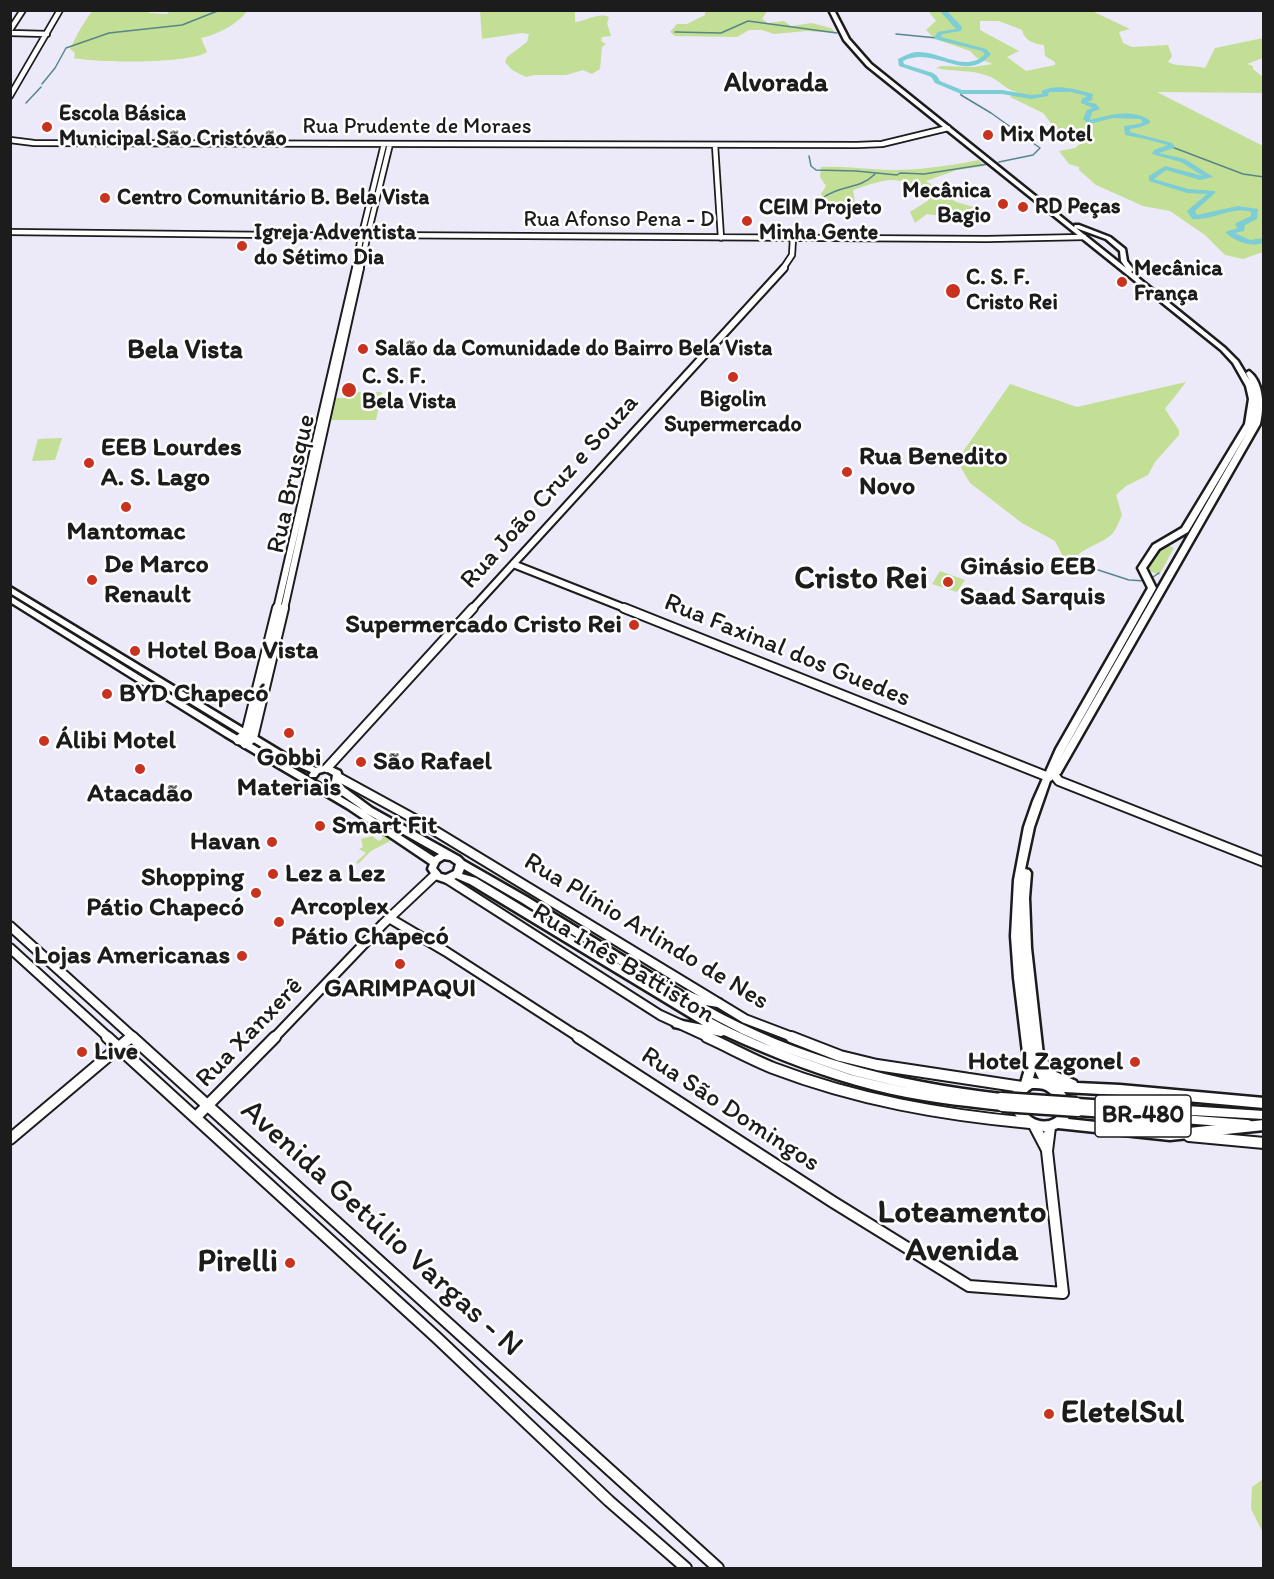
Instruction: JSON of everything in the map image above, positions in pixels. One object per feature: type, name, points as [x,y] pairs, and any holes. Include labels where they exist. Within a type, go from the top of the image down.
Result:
[{"type":"highway","points":[[834,10],[847,40],[869,65],[1223,349],[1246,376],[1253,399],[1249,424],[1196,516],[1185,530],[1159,544],[1143,566],[1152,588],[1049,773],[1024,840],[1017,896],[1018,967],[1030,1069],[1024,1086],[1017,1095],[1016,1104],[1022,1116],[1032,1124],[1054,1125],[1065,1113],[1065,1104],[1060,1094],[1050,1086],[1039,1069],[1025,958],[1023,900],[1028,851],[1049,773]]},
{"type":"highway","points":[[834,10],[850,39],[878,69],[1079,228],[1108,238],[1124,252],[1126,266],[1232,351],[1252,378],[1259,395],[1259,415],[1256,424],[1057,772],[1049,773]]},
{"type":"highway","points":[[1084,237],[1094,235]]},
{"type":"highway","points":[[1109,257],[1119,256],[1124,252]]},
{"type":"highway","points":[[1159,544],[1174,545],[1181,553]]},
{"type":"highway","points":[[1146,574],[1152,579],[1166,581]]},
{"type":"highway","points":[[1038,1056],[1053,1076],[1086,1087]]},
{"type":"highway","points":[[1024,1086],[1036,1082],[1050,1086]]},
{"type":"highway","name":"BR-480","points":[[1050,1086],[1263,1102]]},
{"type":"highway","points":[[1170,1134],[1262,1122]]},
{"type":"highway","name":"BR-480","points":[[1054,1125],[1170,1134]]},
{"type":"main road","points":[[10,589],[286,758],[316,771],[327,768],[333,770],[341,791],[448,855],[456,857],[711,1014],[791,1051],[901,1085],[1001,1102]]},
{"type":"main road","points":[[10,598],[195,714],[312,782],[434,862]]},
{"type":"main road","points":[[195,714],[204,708]]},
{"type":"main road","points":[[312,782],[316,771]]},
{"type":"main road","points":[[322,789],[337,780]]},
{"type":"main road","points":[[448,855],[434,862],[432,869],[435,875],[472,881],[707,1022],[732,1034],[789,1058],[875,1086],[911,1094],[1001,1102]]},
{"type":"main road","points":[[452,877],[461,869],[461,862]]},
{"type":"main road","points":[[647,976],[661,980],[701,1001],[718,1004]]},
{"type":"main road","points":[[677,1024],[732,1034]]},
{"type":"main road","name":"BR-480","points":[[1001,1102],[1262,1122]]},
{"type":"street","points":[[22,10],[10,32],[47,33]]},
{"type":"street","points":[[10,96],[60,10]]},
{"type":"street","name":"Rua Prudente de Moraes","points":[[10,140],[34,143],[877,144],[948,128]]},
{"type":"street","name":"Rua Brusque","points":[[249,736],[387,144]]},
{"type":"street","points":[[715,145],[721,238]]},
{"type":"street","name":"Rua Afonso Pena - D","points":[[10,232],[721,238],[1084,237]]},
{"type":"street","name":"Rua João Cruz e Souza","points":[[327,768],[783,268],[792,255],[793,238]]},
{"type":"street","name":"Rua Faxinal dos Guedes","points":[[513,564],[1049,773],[1059,780],[1263,862]]},
{"type":"street","points":[[241,742],[249,736]]},
{"type":"street","name":"Rua Plínio Arlindo de Nes","points":[[337,780],[422,823],[718,1004],[745,1018],[840,1056],[877,1065],[1024,1086]]},
{"type":"street","name":"Rua Xanxerê","points":[[196,1117],[389,918],[435,875]]},
{"type":"street","name":"Rua Inês Battiston","points":[[452,877],[457,887],[677,1024],[773,1068],[866,1098],[960,1117],[1032,1124]]},
{"type":"street","name":"Rua São Domingos","points":[[389,918],[445,951],[890,1239],[969,1286],[1063,1293],[1047,1151]]},
{"type":"street","name":"Avenida Getúlio Vargas - N","points":[[10,926],[718,1569]]},
{"type":"street","name":"Avenida Getúlio Vargas - N","points":[[10,948],[196,1117],[609,1501],[686,1569]]},
{"type":"street","points":[[10,1139],[131,1037]]},
{"type":"street","points":[[132,1058],[148,1066],[159,1062]]},
{"type":"street","points":[[1032,1124],[1047,1151]]},
{"type":"street","points":[[1047,1151],[1054,1125]]},
{"type":"street","name":"BR-480","points":[[1170,1134],[1263,1143]]},
{"type":"green space","points":[[93,10],[151,11],[149,13],[167,14],[170,11],[247,11],[227,28],[201,38],[207,52],[197,56],[142,61],[74,58],[75,53],[70,49]]},
{"type":"green space","points":[[480,11],[575,11],[575,22],[605,16],[609,17],[607,23],[611,36],[602,37],[601,41],[606,44],[602,47],[600,69],[592,74],[583,70],[566,75],[526,77],[512,70],[505,62],[507,57],[527,42],[529,34],[482,39]]},
{"type":"green space","points":[[705,11],[767,11],[762,19],[768,23],[784,21],[791,26],[812,23],[831,28],[836,33],[806,31],[774,34],[762,30],[749,30],[737,37],[675,36],[670,32],[677,24],[687,24],[705,15]]},
{"type":"green space","points":[[928,11],[1092,11],[1130,29],[1119,32],[1123,43],[1132,47],[1168,45],[1172,56],[1168,62],[1205,68],[1215,48],[1263,38],[1263,58],[1247,64],[1253,66],[1253,69],[1263,77],[1263,93],[1157,92],[1263,146],[1263,252],[1243,259],[1225,255],[1205,235],[1170,211],[1143,206],[1096,185],[1079,170],[1079,167],[1069,164],[1059,151],[1075,148],[1080,144],[1060,135],[1043,113],[1010,97],[1017,92],[981,74],[936,68],[993,64],[977,58],[970,51],[935,39],[926,30],[936,21]],"holes":[[[980,21],[999,21],[1022,30],[1030,41],[1044,45],[1045,56],[1055,62],[1055,65],[1026,71],[1007,57],[1019,51],[980,30]]]},
{"type":"green space","points":[[979,160],[985,166],[957,170],[926,181],[956,202],[984,210],[992,217],[982,222],[927,214],[915,223],[910,212],[929,200],[902,181],[885,181],[853,190],[855,203],[825,202],[821,194],[826,186],[820,177],[821,167],[912,169]]},
{"type":"green space","points":[[1186,382],[1165,409],[1179,430],[1179,435],[1155,462],[1148,475],[1126,486],[1116,495],[1122,515],[1113,533],[1078,555],[1071,566],[1068,566],[1055,541],[1022,523],[970,483],[960,466],[960,456],[1010,384],[1077,407]]},
{"type":"green space","points":[[355,392],[382,392],[376,420],[330,420],[335,398],[354,398]]},
{"type":"green space","points":[[62,438],[55,460],[32,461],[38,439]]},
{"type":"green space","points":[[1168,545],[1174,548],[1159,575],[1147,570],[1157,551]]},
{"type":"green space","name":"Ginásio EEB Saad Sarquis","points":[[940,571],[965,580],[957,592],[932,584]]},
{"type":"green space","points":[[376,829],[394,839],[371,851],[358,864],[356,862],[366,853],[359,849],[363,847],[361,839],[372,836],[379,841],[383,838]]},
{"type":"green space","points":[[1263,1479],[1263,1533],[1251,1509],[1252,1487]]},
{"type":"waterway","points":[[42,84],[55,68],[66,48],[109,33],[182,25],[220,10]]},
{"type":"waterway","points":[[942,10],[959,27],[959,30],[940,33],[937,38],[984,50],[988,54],[974,64],[956,63],[927,54],[916,54],[900,60],[901,65],[923,71],[935,77],[937,82],[961,92],[1002,92],[1031,97],[1046,95],[1044,92],[1048,90],[1071,90],[1091,95],[1090,99],[1084,100],[1084,103],[1094,105],[1097,109],[1089,111],[1086,119],[1089,122],[1113,116],[1142,117],[1148,122],[1139,126],[1126,127],[1127,134],[1170,144],[1172,147],[1156,151],[1155,154],[1183,160],[1210,177],[1200,178],[1165,168],[1151,177],[1151,180],[1187,191],[1213,192],[1191,211],[1195,217],[1238,208],[1255,211],[1254,217],[1239,225],[1242,226],[1241,229],[1229,232],[1246,241],[1264,240]]},
{"type":"waterway","points":[[675,32],[721,33],[748,21],[837,33]]},
{"type":"waterway","points":[[896,34],[937,38]]},
{"type":"waterway","points":[[26,103],[41,87]]},
{"type":"waterway","points":[[961,92],[961,95],[1040,148],[1033,155],[999,162]]},
{"type":"waterway","points":[[1172,147],[1243,174],[1264,177]]},
{"type":"waterway","points":[[809,156],[811,166],[816,170],[897,175],[900,173],[924,174],[988,164]]},
{"type":"waterway","points":[[824,197],[838,190],[863,183],[875,174]]},
{"type":"waterway","points":[[1086,566],[1129,580],[1146,581]]},
{"type":"waterway","points":[[1150,579],[1159,573]]},
{"type":"place","name":"Escola Básica Municipal São Cristóvão","points":[[47,127]]},
{"type":"place","name":"Mix Motel","points":[[988,135]]},
{"type":"place","name":"Centro Comunitário B. Bela Vista","points":[[105,198]]},
{"type":"place","name":"Mecânica Bagio","points":[[1003,204]]},
{"type":"place","name":"RD Peças","points":[[1023,207]]},
{"type":"place","name":"CEIM Projeto Minha Gente","points":[[747,221]]},
{"type":"place","name":"Igreja Adventista do Sétimo Dia","points":[[242,246]]},
{"type":"place","name":"Mecânica França","points":[[1122,282]]},
{"type":"place","name":"C. S. F. Cristo Rei","points":[[953,291]]},
{"type":"place","name":"Salão da Comunidade do Bairro Bela Vista","points":[[363,349]]},
{"type":"place","name":"Bigolin Supermercado","points":[[733,377]]},
{"type":"place","name":"C. S. F. Bela Vista","points":[[349,390]]},
{"type":"place","name":"EEB Lourdes A. S. Lago","points":[[89,463]]},
{"type":"place","name":"Rua Benedito Novo","points":[[847,472]]},
{"type":"place","name":"Mantomac","points":[[126,507]]},
{"type":"place","name":"De Marco Renault","points":[[92,580]]},
{"type":"place","name":"Ginásio EEB Saad Sarquis","points":[[948,582]]},
{"type":"place","name":"Supermercado Cristo Rei","points":[[634,625]]},
{"type":"place","name":"Hotel Boa Vista","points":[[135,651]]},
{"type":"place","name":"BYD Chapecó","points":[[107,694]]},
{"type":"place","name":"Gobbi Materiais","points":[[289,733]]},
{"type":"place","name":"Álibi Motel","points":[[44,741]]},
{"type":"place","name":"São Rafael","points":[[361,762]]},
{"type":"place","name":"Atacadão","points":[[140,769]]},
{"type":"place","name":"Smart Fit","points":[[320,826]]},
{"type":"place","name":"Havan","points":[[272,842]]},
{"type":"place","name":"Lez a Lez","points":[[273,874]]},
{"type":"place","name":"Shopping Pátio Chapecó","points":[[256,893]]},
{"type":"place","name":"Arcoplex Pátio Chapecó","points":[[279,922]]},
{"type":"place","name":"Lojas Americanas","points":[[242,956]]},
{"type":"place","name":"GARIMPAQUI","points":[[400,964]]},
{"type":"place","name":"Live","points":[[82,1052]]},
{"type":"place","name":"Hotel Zagonel","points":[[1135,1062]]},
{"type":"place","name":"Pirelli","points":[[290,1263]]},
{"type":"place","name":"EletelSul","points":[[1049,1414]]},
{"type":"district","name":"Alvorada","points":[[776,84]]},
{"type":"district","name":"Bela Vista","points":[[185,351]]},
{"type":"district","name":"Cristo Rei","points":[[861,580]]},
{"type":"district","name":"Loteamento Avenida","points":[[962,1233]]}]
